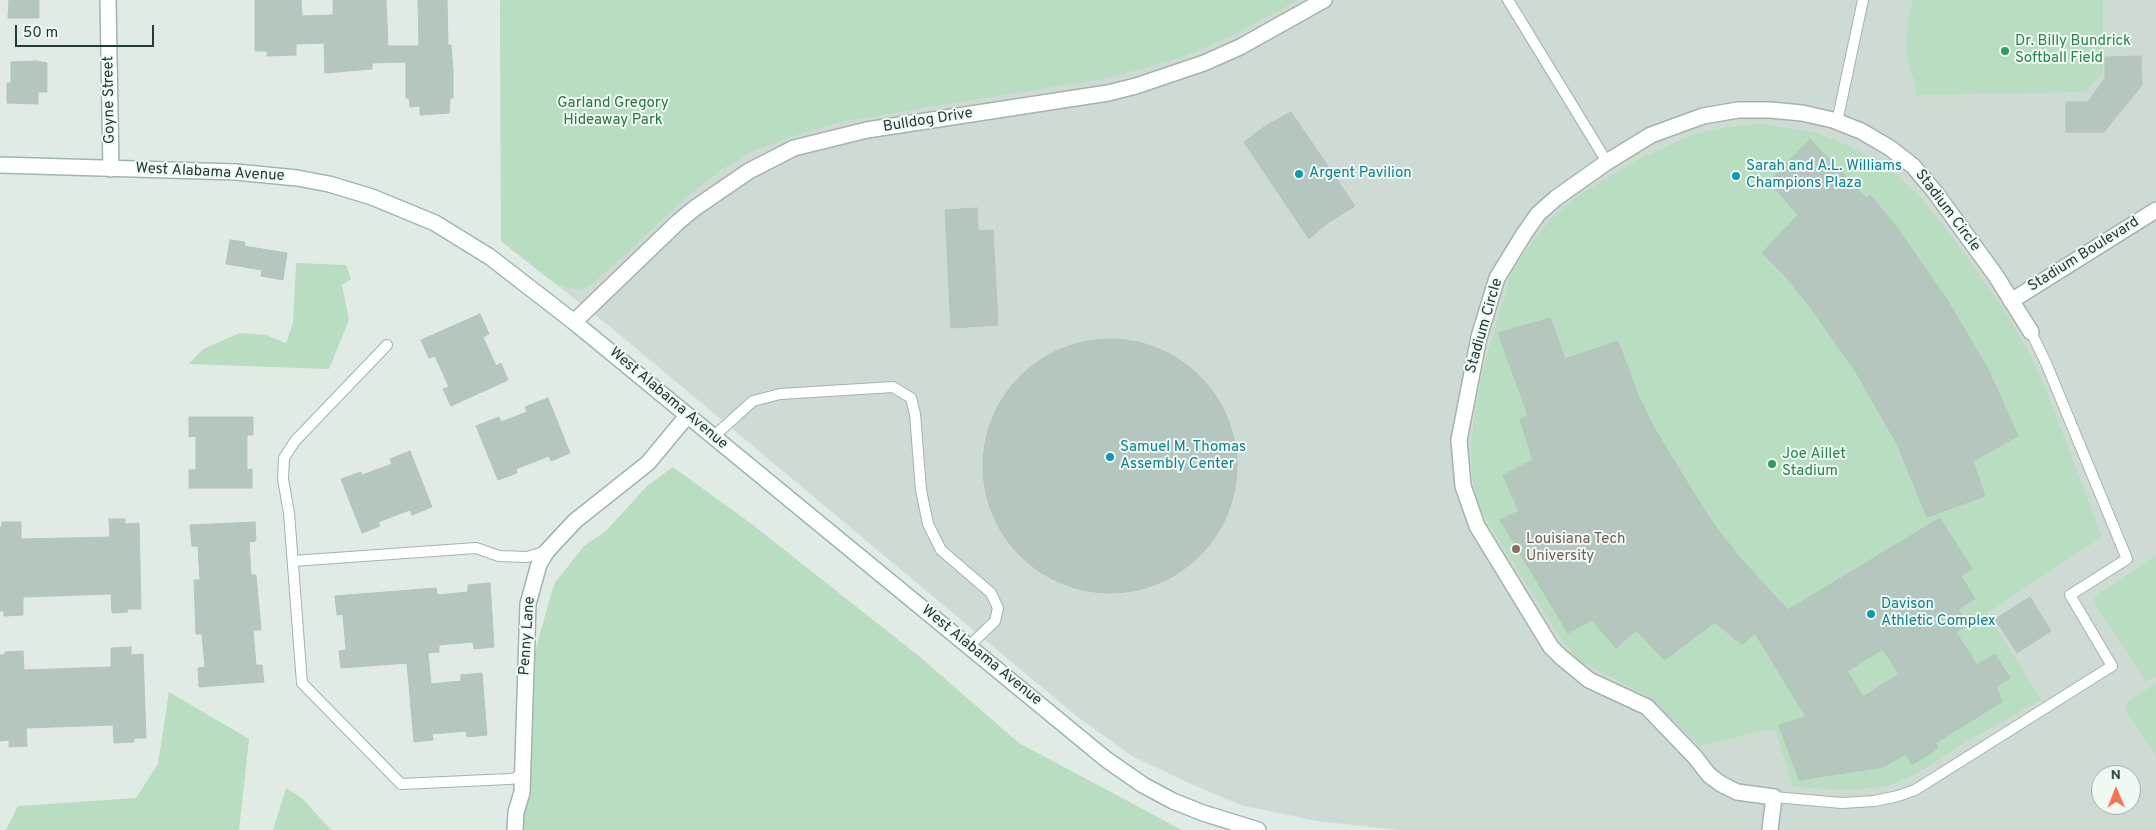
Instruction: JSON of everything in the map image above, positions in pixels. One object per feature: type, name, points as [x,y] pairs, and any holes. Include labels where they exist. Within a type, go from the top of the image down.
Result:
[{"type":"street","name":"Goyne Street","points":[[108,0],[111,169]]},
{"type":"street","name":"Bulldog Drive","points":[[574,322],[689,213],[748,171],[794,148],[867,130],[1108,93],[1136,86],[1204,63],[1231,51],[1324,0]]},
{"type":"street","name":"Stadium Circle","points":[[1774,797],[1737,792],[1721,784],[1709,775],[1696,757],[1647,707],[1589,680],[1560,657],[1551,647],[1477,526],[1468,504],[1460,463],[1459,440],[1479,337],[1497,278],[1538,214],[1556,198],[1607,162],[1651,135],[1704,116],[1738,110],[1802,112],[1837,122],[1869,135],[1913,166],[1935,192],[1996,276],[2031,332]]},
{"type":"street","name":"West Alabama Avenue","points":[[0,165],[266,174],[329,184],[372,197],[435,224],[490,256],[574,322],[1107,760],[1143,785],[1173,801],[1236,827],[1258,830]]},
{"type":"street","name":"Stadium Boulevard","points":[[2011,300],[2156,210]]},
{"type":"street","name":"Penny Lane","points":[[515,830],[516,812],[522,792],[528,604],[539,564],[575,521],[648,462],[687,416]]},
{"type":"street","points":[[1770,830],[1774,797]]},
{"type":"lane","points":[[1508,0],[1607,162]]},
{"type":"lane","points":[[1837,122],[1863,0]]},
{"type":"lane","points":[[1774,797],[1842,802],[1874,801],[1915,790],[2112,666],[2070,595],[2127,559],[2046,363],[2031,332]]},
{"type":"lane","points":[[387,345],[295,441],[284,458],[283,479],[289,513],[302,682],[401,784],[509,780],[517,778],[522,770]]},
{"type":"lane","points":[[713,437],[753,401],[780,394],[893,388],[911,398],[915,414],[921,490],[928,524],[941,550],[992,593],[998,608],[994,620],[969,646]]},
{"type":"lane","points":[[293,561],[476,548],[499,556],[527,557],[548,551]]},
{"type":"shaded area","name":"Louisiana Tech University","points":[[500,0],[2156,0],[2156,830],[1399,830],[1317,821],[1240,805],[1132,756],[1075,715],[614,330],[501,241]]},
{"type":"green space","name":"Garland Gregory Hideaway Park","points":[[500,0],[1299,0],[1233,35],[1186,56],[1109,78],[844,121],[787,138],[753,151],[719,171],[693,192],[590,286],[581,289],[566,288],[554,283],[501,241]]},
{"type":"green space","name":"Dr. Billy Bundrick Softball Field","points":[[1913,0],[2103,0],[2103,73],[2085,92],[1916,95],[1916,86],[1907,58],[1906,43],[1909,14]]},
{"type":"green space","name":"Joe Aillet Stadium","points":[[1762,124],[1817,133],[1852,147],[1889,169],[1918,195],[1953,238],[1999,302],[2026,346],[2045,387],[2102,537],[1987,613],[2041,700],[1966,742],[1916,774],[1888,786],[1855,790],[1793,786],[1775,730],[1767,730],[1700,746],[1647,696],[1577,659],[1559,636],[1478,506],[1472,477],[1471,445],[1484,366],[1512,271],[1533,240],[1552,218],[1579,195],[1643,157],[1692,135],[1726,127]]},
{"type":"green space","points":[[296,263],[346,265],[351,279],[342,285],[349,320],[329,369],[189,364],[203,349],[240,333],[265,335],[286,343],[293,323]]},
{"type":"green space","points":[[673,467],[753,525],[920,657],[1019,743],[1182,830],[517,830],[531,666],[554,584],[584,546],[606,531],[647,486]]},
{"type":"green space","points":[[2156,556],[2156,677],[2151,680],[2144,679],[2094,603],[2095,596]]},
{"type":"green space","points":[[2156,683],[2156,756],[2125,710],[2126,703]]},
{"type":"green space","points":[[169,692],[249,739],[239,830],[6,830],[18,806],[136,798],[158,764]]},
{"type":"green space","points":[[286,788],[302,798],[331,830],[273,830]]},
{"type":"building","points":[[9,0],[39,0],[39,18],[8,18]]},
{"type":"building","points":[[255,0],[301,0],[302,16],[333,15],[333,0],[386,0],[388,46],[419,46],[418,0],[447,0],[448,45],[451,45],[453,70],[453,98],[450,98],[449,113],[420,115],[420,106],[410,107],[409,98],[406,98],[406,62],[372,63],[372,69],[325,73],[324,43],[296,44],[296,55],[267,56],[267,51],[255,51]]},
{"type":"building","points":[[2141,56],[2142,85],[2104,132],[2066,132],[2066,102],[2088,102],[2105,78],[2105,57]]},
{"type":"building","points":[[36,61],[47,63],[47,92],[38,92],[38,104],[7,103],[7,83],[11,83],[11,62]]},
{"type":"building","name":"Argent Pavilion","points":[[1291,112],[1355,206],[1326,224],[1309,239],[1244,142],[1264,127]]},
{"type":"building","points":[[1810,139],[1867,199],[1870,195],[1895,225],[1946,298],[1988,369],[2018,436],[1973,461],[1985,496],[1927,517],[1897,444],[1857,374],[1811,308],[1785,276],[1762,253],[1798,215],[1769,182]]},
{"type":"building","points":[[977,208],[978,231],[993,230],[998,325],[951,328],[945,210]]},
{"type":"building","points":[[230,240],[245,242],[244,246],[287,253],[283,280],[261,276],[262,270],[226,264]]},
{"type":"building","points":[[480,314],[489,334],[483,337],[496,366],[501,363],[508,380],[451,406],[443,389],[449,387],[435,356],[429,358],[421,340]]},
{"type":"building","points":[[1550,318],[1565,359],[1618,341],[1638,395],[1653,426],[1693,492],[1715,526],[1741,559],[1788,610],[1940,518],[1972,569],[1961,576],[1975,599],[1958,609],[1967,625],[1956,632],[1977,665],[1995,654],[2010,678],[1996,687],[2002,702],[1935,743],[1938,748],[1912,765],[1906,754],[1883,767],[1799,780],[1779,725],[1806,717],[1755,633],[1742,645],[1715,622],[1664,660],[1636,630],[1616,648],[1592,620],[1568,633],[1500,520],[1519,511],[1503,475],[1533,460],[1520,419],[1528,415],[1498,333]],"holes":[[[1883,649],[1899,674],[1863,697],[1847,671]]]},
{"type":"building","name":"Samuel M. Thomas Assembly Center","points":[[1110,339],[1147,345],[1170,354],[1190,368],[1208,386],[1222,406],[1231,429],[1237,466],[1231,503],[1222,526],[1208,546],[1190,564],[1170,578],[1147,587],[1110,593],[1073,587],[1050,578],[1030,564],[1012,546],[998,526],[989,503],[983,466],[989,429],[998,406],[1012,386],[1030,368],[1050,354],[1073,345]]},
{"type":"building","points":[[548,398],[570,453],[551,461],[549,456],[516,469],[517,473],[498,480],[476,426],[499,417],[501,422],[527,412],[525,407]]},
{"type":"building","points":[[189,417],[253,417],[253,435],[247,435],[247,470],[252,469],[252,488],[189,488],[189,470],[196,470],[196,436],[189,437]]},
{"type":"building","points":[[410,451],[432,507],[412,515],[410,510],[378,522],[380,526],[362,533],[341,479],[361,472],[362,475],[392,464],[390,459]]},
{"type":"building","points":[[109,519],[125,519],[125,524],[139,523],[141,609],[127,609],[128,612],[112,613],[111,594],[23,597],[23,615],[4,616],[4,611],[0,611],[0,527],[2,527],[2,522],[21,522],[21,539],[110,537]]},
{"type":"building","points":[[255,522],[256,541],[249,542],[251,575],[256,575],[261,630],[253,630],[256,665],[262,665],[264,682],[199,687],[198,668],[205,667],[202,634],[196,634],[194,580],[200,580],[198,546],[192,546],[190,525]]},
{"type":"building","points":[[490,583],[494,647],[474,649],[473,642],[439,645],[439,652],[428,653],[431,684],[461,681],[461,675],[482,673],[487,735],[467,737],[466,731],[432,734],[433,740],[414,742],[407,663],[341,668],[339,651],[346,650],[343,614],[337,615],[335,596],[436,588],[437,595],[468,592],[468,585]]},
{"type":"building","points":[[2030,597],[2051,631],[2017,653],[1995,619]]},
{"type":"building","points":[[131,647],[131,655],[143,654],[146,738],[134,738],[134,742],[114,743],[113,725],[26,728],[27,746],[9,747],[9,740],[0,741],[0,655],[5,654],[5,652],[23,651],[24,670],[111,667],[111,648]]},
{"type":"place","name":"Dr. Billy Bundrick Softball Field","points":[[2005,51]]},
{"type":"place","name":"Argent Pavilion","points":[[1299,174]]},
{"type":"place","name":"Sarah and A.L. Williams Champions Plaza","points":[[1736,176]]},
{"type":"place","name":"Samuel M. Thomas Assembly Center","points":[[1110,457]]},
{"type":"place","name":"Joe Aillet Stadium","points":[[1772,464]]},
{"type":"place","name":"Louisiana Tech University","points":[[1516,549]]},
{"type":"place","name":"Davison Athletic Complex","points":[[1871,614]]}]
